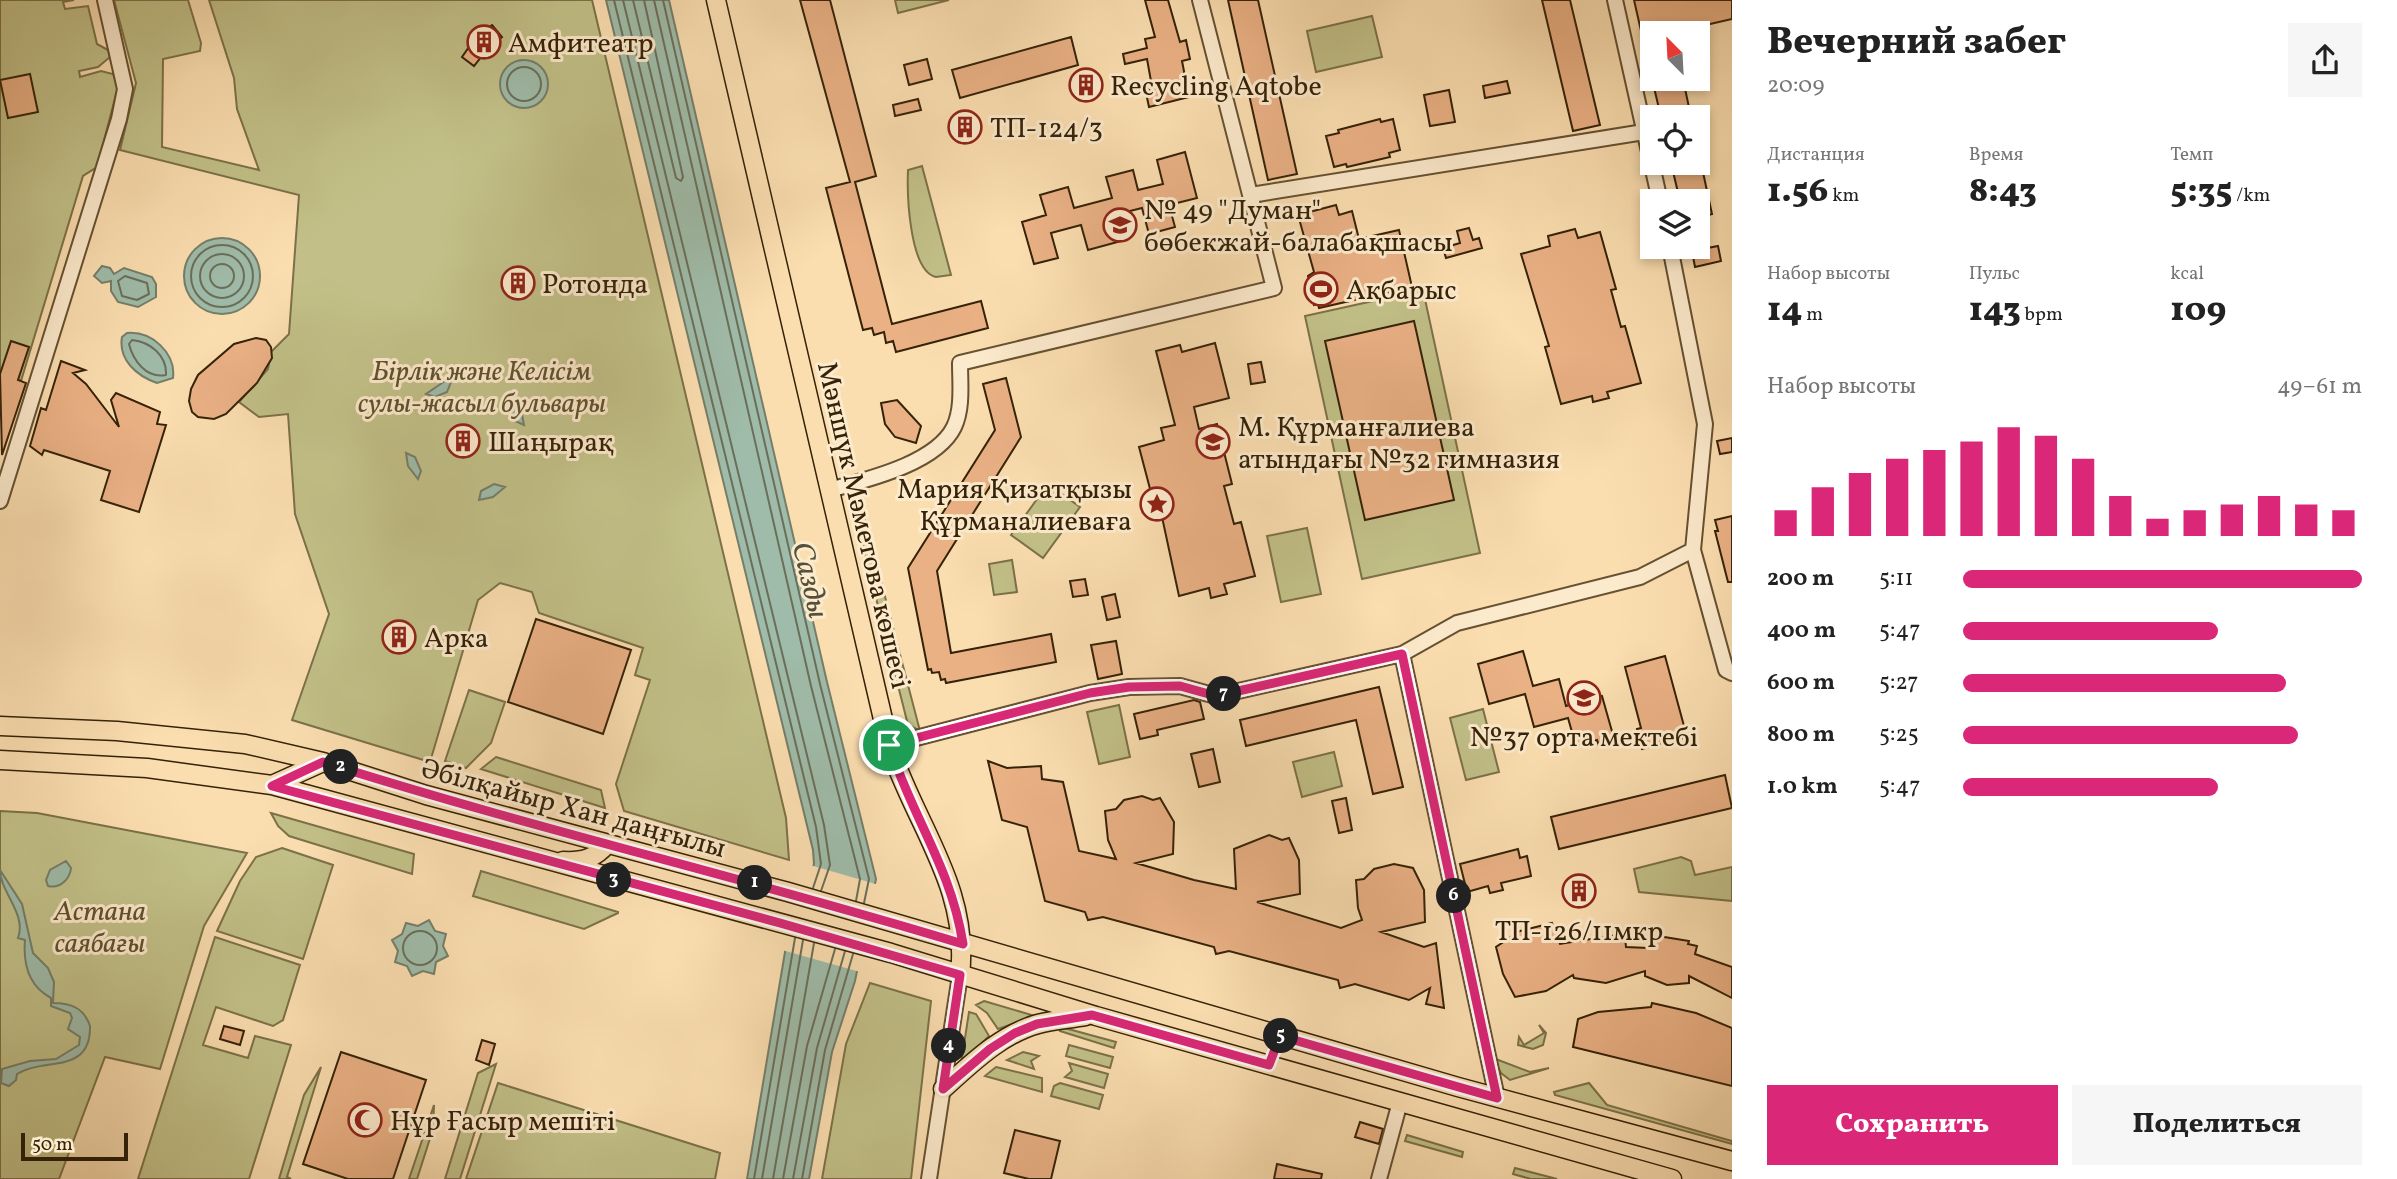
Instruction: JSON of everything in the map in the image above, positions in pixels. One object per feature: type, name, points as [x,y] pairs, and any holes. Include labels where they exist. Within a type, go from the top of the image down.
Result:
[{"type":"main road","name":"Мәншүк Мәметова көшесі","points":[[716,0],[889,745],[898,773],[948,880],[957,908],[963,944],[960,975]]},
{"type":"main road","name":"Әбілқайыр Хан даңғылы","points":[[0,726],[117,731],[246,744],[323,762],[426,795],[788,892],[1497,1098],[1732,1161]]},
{"type":"main road","name":"Әбілқайыр Хан даңғылы","points":[[0,760],[147,768],[272,786],[535,859],[881,950],[1092,1015],[1672,1179]]},
{"type":"main road","points":[[272,786],[323,762]]},
{"type":"main road","points":[[535,859],[575,862],[599,854],[607,844]]},
{"type":"main road","points":[[1127,1024],[1135,993]]},
{"type":"main road","points":[[943,1089],[990,1049],[1015,1033],[1037,1024],[1092,1015]]},
{"type":"main road","points":[[1269,1065],[1280,1036]]},
{"type":"street","points":[[0,501],[119,119],[125,89],[105,0]]},
{"type":"street","points":[[830,490],[882,475],[934,449],[953,429],[958,413],[960,363],[1273,288],[1200,0]]},
{"type":"street","points":[[1615,0],[1640,114]]},
{"type":"street","points":[[1251,195],[1640,133]]},
{"type":"street","points":[[1672,259],[1705,424],[1693,550],[1726,670],[1732,673]]},
{"type":"street","points":[[889,745],[1090,693],[1129,687],[1180,686],[1216,696],[1402,654],[1457,623],[1640,577],[1693,550]]},
{"type":"street","points":[[1402,654],[1497,1098]]},
{"type":"street","name":"Мәншүк Мәметова көшесі","points":[[929,1179],[960,975]]},
{"type":"street","points":[[1379,1179],[1400,1102]]},
{"type":"green space","points":[[0,0],[74,0],[63,2],[65,9],[88,6],[97,44],[108,50],[110,57],[98,67],[79,71],[80,77],[101,71],[113,74],[118,87],[97,167],[83,176],[21,381],[0,374]]},
{"type":"green space","name":"Бірлік және Келісім сулы-жасыл бульвары","points":[[114,0],[188,0],[201,43],[200,51],[163,59],[162,147],[259,170],[237,109],[234,78],[209,0],[592,0],[786,818],[789,860],[624,811],[616,784],[650,680],[635,675],[643,648],[539,613],[532,592],[500,583],[478,600],[430,762],[292,720],[329,614],[295,514],[288,414],[259,417],[239,402],[268,369],[271,352],[289,334],[299,195],[120,150],[136,83]]},
{"type":"green space","points":[[895,0],[949,0],[898,13]]},
{"type":"green space","points":[[1372,16],[1382,57],[1316,72],[1307,31]]},
{"type":"green space","points":[[922,166],[951,275],[936,277],[927,272],[915,247],[909,212],[908,170]]},
{"type":"green space","points":[[1423,290],[1480,553],[1362,579],[1305,316]]},
{"type":"green space","points":[[1048,484],[1080,507],[1043,558],[1011,535]]},
{"type":"green space","points":[[858,493],[920,731],[908,725],[853,507],[853,498]]},
{"type":"green space","points":[[1307,528],[1321,594],[1281,602],[1267,536]]},
{"type":"green space","points":[[1012,560],[1017,592],[994,595],[989,564]]},
{"type":"green space","points":[[469,690],[505,702],[491,743],[466,768],[445,761]]},
{"type":"green space","points":[[1119,705],[1130,757],[1099,764],[1087,712]]},
{"type":"green space","points":[[1483,709],[1499,772],[1466,780],[1450,718]]},
{"type":"green space","points":[[1334,752],[1342,786],[1302,797],[1293,762]]},
{"type":"green space","points":[[496,757],[601,790],[605,808],[481,769]]},
{"type":"green space","name":"Астана саябағы","points":[[0,811],[37,813],[247,853],[204,926],[160,1069],[105,1057],[59,1179],[0,1179]]},
{"type":"green space","points":[[271,813],[414,854],[412,874],[289,836],[278,826]]},
{"type":"green space","points":[[282,848],[333,865],[303,959],[217,931],[240,881],[256,857]]},
{"type":"green space","points":[[1681,857],[1691,861],[1695,875],[1732,867],[1732,901],[1639,892],[1634,869]]},
{"type":"green space","points":[[481,871],[618,913],[584,929],[473,896]]},
{"type":"green space","points":[[215,937],[300,965],[283,1020],[273,1026],[216,1007],[203,1045],[248,1058],[255,1036],[291,1045],[249,1179],[138,1179]]},
{"type":"green space","points":[[870,983],[931,1001],[911,1179],[822,1179],[846,1044]]},
{"type":"green space","points":[[984,1001],[1035,1016],[998,1029],[987,1013],[976,1005]]},
{"type":"green space","points":[[969,1012],[976,1014],[989,1036],[961,1064]]},
{"type":"green space","points":[[1539,1025],[1546,1033],[1543,1045],[1533,1049],[1518,1045],[1519,1037],[1524,1045],[1544,1033]]},
{"type":"green space","points":[[1061,1027],[1116,1042],[1114,1048],[1060,1031]]},
{"type":"green space","points":[[1069,1045],[1113,1057],[1110,1068],[1066,1056]]},
{"type":"green space","points":[[1023,1052],[1039,1056],[1031,1061],[1034,1069],[1007,1060]]},
{"type":"green space","points":[[1493,1058],[1530,1072],[1549,1068],[1510,1080],[1501,1073]]},
{"type":"green space","points":[[1069,1063],[1108,1074],[1104,1088],[1065,1077],[1072,1071]]},
{"type":"green space","points":[[496,1064],[460,1179],[445,1179],[478,1073]]},
{"type":"green space","points":[[321,1067],[287,1177],[291,1179],[279,1179],[304,1095]]},
{"type":"green space","points":[[996,1067],[1042,1078],[1042,1092],[985,1076]]},
{"type":"green space","points":[[498,1083],[720,1153],[715,1179],[466,1179]]},
{"type":"green space","points":[[1060,1083],[1103,1095],[1099,1109],[1051,1096],[1054,1086]]},
{"type":"green space","points":[[1589,1083],[1607,1105],[1732,1141],[1732,1144],[1555,1095],[1554,1092]]},
{"type":"green space","points":[[434,1105],[433,1129],[417,1179],[409,1179]]},
{"type":"green space","points":[[1407,1135],[1463,1152],[1462,1157],[1405,1141]]},
{"type":"green space","points":[[1515,1168],[1557,1179],[1531,1179],[1513,1174]]},
{"type":"water","points":[[606,0],[669,0],[827,682],[876,879],[855,981],[832,1052],[809,1179],[747,1179],[787,940],[814,864],[813,850]]},
{"type":"water","points":[[524,60],[533,61],[541,67],[547,75],[547,93],[541,101],[533,107],[524,108],[515,107],[507,101],[501,93],[500,84],[501,75],[507,67],[515,61]]},
{"type":"water","points":[[222,238],[237,241],[249,249],[257,261],[260,276],[257,291],[249,303],[237,311],[222,314],[207,311],[195,303],[187,291],[184,276],[187,261],[195,249],[207,241]]},
{"type":"water","points":[[102,266],[110,268],[114,274],[124,268],[152,277],[156,284],[156,297],[138,307],[118,302],[111,291],[111,281],[102,283],[94,276]]},
{"type":"water","points":[[127,333],[145,336],[160,345],[171,360],[173,378],[157,383],[130,366],[122,345],[122,337]]},
{"type":"water","points":[[445,381],[451,382],[447,392],[435,397],[426,394]]},
{"type":"water","points":[[512,400],[521,409],[524,425],[515,421],[508,410]]},
{"type":"water","points":[[470,426],[478,445],[461,453],[452,435]]},
{"type":"water","points":[[406,453],[415,457],[421,471],[418,479],[408,466]]},
{"type":"water","points":[[494,484],[505,487],[493,497],[479,500],[481,491]]},
{"type":"water","points":[[66,861],[71,868],[66,879],[60,885],[48,886],[46,880],[50,870]]},
{"type":"water","points":[[0,870],[22,904],[33,953],[48,968],[54,982],[53,1003],[76,1008],[90,1026],[83,1052],[64,1062],[28,1069],[17,1074],[16,1080],[9,1086],[1,1083],[2,1069],[30,1061],[56,1059],[79,1045],[80,1037],[68,1029],[72,1018],[70,1013],[51,1006],[51,998],[32,981],[26,966],[25,940],[18,938],[19,920],[4,887]]},
{"type":"water","points":[[429,920],[435,931],[446,934],[443,946],[448,956],[436,962],[434,974],[423,971],[412,976],[407,966],[395,962],[398,951],[392,940],[402,934],[406,923],[418,926]]},
{"type":"pier","points":[[810,865],[879,885],[860,972],[782,950]]},
{"type":"building","points":[[800,0],[830,0],[876,176],[855,182],[892,324],[981,301],[988,328],[896,352],[893,341],[886,343],[884,332],[874,335],[872,328],[863,330],[826,188],[850,182]]},
{"type":"building","points":[[1145,0],[1168,0],[1180,42],[1186,40],[1190,59],[1182,61],[1189,97],[1149,107],[1146,93],[1150,92],[1148,81],[1151,81],[1147,59],[1125,64],[1123,54],[1147,48],[1145,39],[1155,37]]},
{"type":"building","points":[[1228,0],[1258,0],[1297,174],[1268,180]]},
{"type":"building","points":[[1542,0],[1570,0],[1600,125],[1573,131]]},
{"type":"building","points":[[1634,0],[1732,0],[1732,19],[1710,24],[1710,21],[1640,21],[1640,26]]},
{"type":"building","name":"Амфитеатр","points":[[492,25],[502,37],[489,47],[474,66],[462,57],[476,37]]},
{"type":"building","points":[[1071,37],[1078,65],[960,98],[952,70]]},
{"type":"building","points":[[927,59],[932,79],[909,85],[904,65]]},
{"type":"building","points":[[30,74],[38,112],[8,118],[0,80]]},
{"type":"building","points":[[1507,81],[1510,93],[1485,98],[1483,86]]},
{"type":"building","points":[[1449,90],[1455,122],[1430,126],[1424,95]]},
{"type":"building","points":[[1655,91],[1686,91],[1688,105],[1658,105]]},
{"type":"building","points":[[918,99],[921,110],[895,116],[893,105]]},
{"type":"building","name":"ТП-124/3","points":[[968,115],[973,137],[961,139],[956,118]]},
{"type":"building","points":[[1380,119],[1381,122],[1393,119],[1400,150],[1389,153],[1390,157],[1347,167],[1346,164],[1334,167],[1326,136],[1339,133],[1338,130]]},
{"type":"building","points":[[1185,152],[1197,198],[1169,205],[1175,227],[1149,234],[1142,208],[1114,215],[1121,241],[1088,250],[1081,225],[1051,233],[1058,258],[1034,264],[1022,222],[1046,215],[1040,195],[1068,187],[1074,208],[1112,198],[1106,177],[1133,170],[1138,190],[1163,184],[1157,160]]},
{"type":"building","points":[[1674,175],[1704,175],[1707,189],[1677,189]]},
{"type":"building","points":[[1336,205],[1339,215],[1352,211],[1359,239],[1399,230],[1412,287],[1319,308],[1318,304],[1314,305],[1308,276],[1314,272],[1298,215]]},
{"type":"building","points":[[1469,228],[1473,240],[1479,238],[1482,248],[1446,258],[1443,248],[1460,243],[1457,231]]},
{"type":"building","points":[[1575,229],[1578,238],[1600,232],[1616,289],[1611,290],[1621,327],[1625,326],[1641,383],[1607,392],[1609,398],[1593,402],[1592,396],[1561,404],[1545,347],[1549,346],[1521,254],[1550,246],[1548,236]]},
{"type":"building","points":[[1718,246],[1721,261],[1695,267],[1694,259],[1710,259],[1710,248]]},
{"type":"building","name":"Ротонда","points":[[518,269],[524,270],[532,278],[532,290],[524,298],[518,299],[512,298],[504,290],[503,284],[504,278],[512,270]]},
{"type":"building","points":[[1414,321],[1454,500],[1365,520],[1325,341]]},
{"type":"building","points":[[256,338],[266,340],[271,347],[272,358],[257,383],[226,414],[214,419],[198,417],[192,412],[189,401],[198,375],[234,344]]},
{"type":"building","points":[[11,341],[29,347],[18,380],[26,383],[2,455],[0,374]]},
{"type":"building","points":[[1215,343],[1229,398],[1194,407],[1199,429],[1217,424],[1232,484],[1224,486],[1234,524],[1241,522],[1255,576],[1224,584],[1227,594],[1211,598],[1209,588],[1179,596],[1159,503],[1154,504],[1139,447],[1164,440],[1161,428],[1175,425],[1156,351],[1180,345],[1182,352]]},
{"type":"building","points":[[61,361],[85,370],[73,373],[86,384],[119,427],[111,400],[116,393],[160,412],[157,424],[166,425],[139,512],[101,500],[110,471],[44,450],[42,455],[30,446],[41,408],[46,410]]},
{"type":"building","points":[[1261,362],[1265,382],[1251,384],[1248,364]]},
{"type":"building","points":[[1006,378],[1021,437],[937,571],[951,653],[1051,634],[1056,662],[946,683],[945,679],[941,680],[939,672],[932,673],[931,669],[928,670],[908,568],[995,430],[983,384]]},
{"type":"building","points":[[897,400],[921,426],[916,443],[895,437],[885,424],[881,403]]},
{"type":"building","points":[[1732,438],[1732,452],[1720,454],[1717,441]]},
{"type":"building","points":[[1732,516],[1732,582],[1728,582],[1715,531],[1718,531],[1715,520]]},
{"type":"building","points":[[1085,579],[1088,595],[1073,597],[1070,581]]},
{"type":"building","points":[[1115,594],[1120,617],[1107,620],[1102,597]]},
{"type":"building","points":[[536,619],[631,650],[603,734],[508,702]]},
{"type":"building","points":[[1116,641],[1122,674],[1098,679],[1091,645]]},
{"type":"building","points":[[1523,651],[1533,686],[1559,679],[1566,706],[1602,696],[1615,742],[1599,746],[1597,740],[1576,746],[1568,718],[1534,727],[1525,694],[1489,704],[1478,664]]},
{"type":"building","points":[[1665,656],[1687,737],[1642,749],[1637,729],[1641,728],[1625,667]]},
{"type":"building","points":[[1379,687],[1403,787],[1373,794],[1356,720],[1246,746],[1240,720]]},
{"type":"building","points":[[1194,700],[1200,702],[1204,719],[1157,730],[1158,735],[1140,739],[1134,714]]},
{"type":"building","points":[[1213,749],[1220,782],[1199,787],[1191,754]]},
{"type":"building","points":[[988,761],[1007,768],[1041,766],[1042,779],[1063,782],[1079,851],[1116,859],[1108,840],[1105,811],[1116,809],[1124,800],[1142,796],[1153,800],[1160,798],[1174,822],[1173,854],[1136,863],[1194,880],[1236,889],[1234,849],[1269,835],[1282,840],[1289,838],[1299,860],[1300,894],[1257,902],[1341,928],[1362,920],[1358,908],[1356,880],[1364,879],[1374,869],[1394,864],[1413,868],[1424,890],[1425,922],[1381,932],[1424,947],[1436,943],[1444,1008],[1426,1004],[1430,988],[1409,1000],[1355,984],[1340,988],[1338,980],[1229,951],[1216,954],[1214,947],[1103,917],[1088,920],[1085,912],[1045,901],[1027,827],[1002,820]]},
{"type":"building","points":[[1725,775],[1732,808],[1559,849],[1551,817]]},
{"type":"building","points":[[1346,798],[1352,830],[1339,833],[1332,801]]},
{"type":"building","points":[[1518,849],[1520,858],[1527,856],[1531,876],[1501,883],[1503,890],[1490,893],[1488,886],[1467,892],[1460,864]]},
{"type":"building","name":"ТП-126/11мкр","points":[[1584,876],[1588,897],[1573,900],[1568,880]]},
{"type":"building","points":[[1552,923],[1560,944],[1616,935],[1617,938],[1625,937],[1626,947],[1648,948],[1649,938],[1658,940],[1658,936],[1689,941],[1688,944],[1697,946],[1695,954],[1732,967],[1732,998],[1689,976],[1689,983],[1667,985],[1645,976],[1645,971],[1606,983],[1574,978],[1573,975],[1546,991],[1515,997],[1503,974],[1496,947],[1520,931]]},
{"type":"building","points":[[1652,1003],[1696,1013],[1732,1028],[1732,1086],[1573,1047],[1578,1019],[1598,1012],[1651,1007]]},
{"type":"building","points":[[224,1026],[244,1031],[240,1045],[220,1039]]},
{"type":"building","points":[[482,1040],[495,1044],[489,1065],[476,1060]]},
{"type":"building","name":"Нұр Ғасыр мешіті","points":[[341,1052],[426,1080],[393,1179],[348,1179],[303,1164]]},
{"type":"building","points":[[1360,1122],[1383,1129],[1379,1144],[1355,1137]]},
{"type":"building","points":[[1015,1130],[1060,1141],[1051,1179],[1029,1179],[1004,1173]]},
{"type":"building","points":[[1277,1164],[1322,1174],[1321,1179],[1274,1179]]},
{"type":"place","name":"Амфитеатр","points":[[484,42]]},
{"type":"place","name":"Recycling Aqtobe","points":[[1086,85]]},
{"type":"place","name":"ТП-124/3","points":[[965,127]]},
{"type":"place","name":"№ 49 \"Думан\" бөбекжай-балабақшасы","points":[[1120,225]]},
{"type":"place","name":"Ротонда","points":[[518,283]]},
{"type":"place","name":"Ақбарыс","points":[[1321,289]]},
{"type":"place","name":"Шаңырақ","points":[[463,441]]},
{"type":"place","name":"М. Құрманғалиева атындағы №32 гимназия","points":[[1213,442]]},
{"type":"place","name":"Мария Қизатқызы Құрманалиеваға","points":[[1157,504]]},
{"type":"place","name":"Арка","points":[[399,637]]},
{"type":"place","name":"№37 орта мектебі","points":[[1584,698]]},
{"type":"place","name":"ТП-126/11мкр","points":[[1579,891]]},
{"type":"place","name":"Нұр Ғасыр мешіті","points":[[365,1120]]},
{"type":"route","points":[[1402,654],[1441,831],[1485,1056],[1497,1098],[1280,1036],[1269,1065],[1092,1015],[1037,1024],[1015,1033],[990,1049],[943,1089],[960,975],[891,953],[272,786],[323,762],[426,795],[788,892],[963,944],[957,908],[941,860],[910,800],[889,745],[1090,693],[1129,687],[1180,686],[1216,696],[1402,654]]},
{"type":"water label","name":"Сазды","points":[[811,580]]}]
